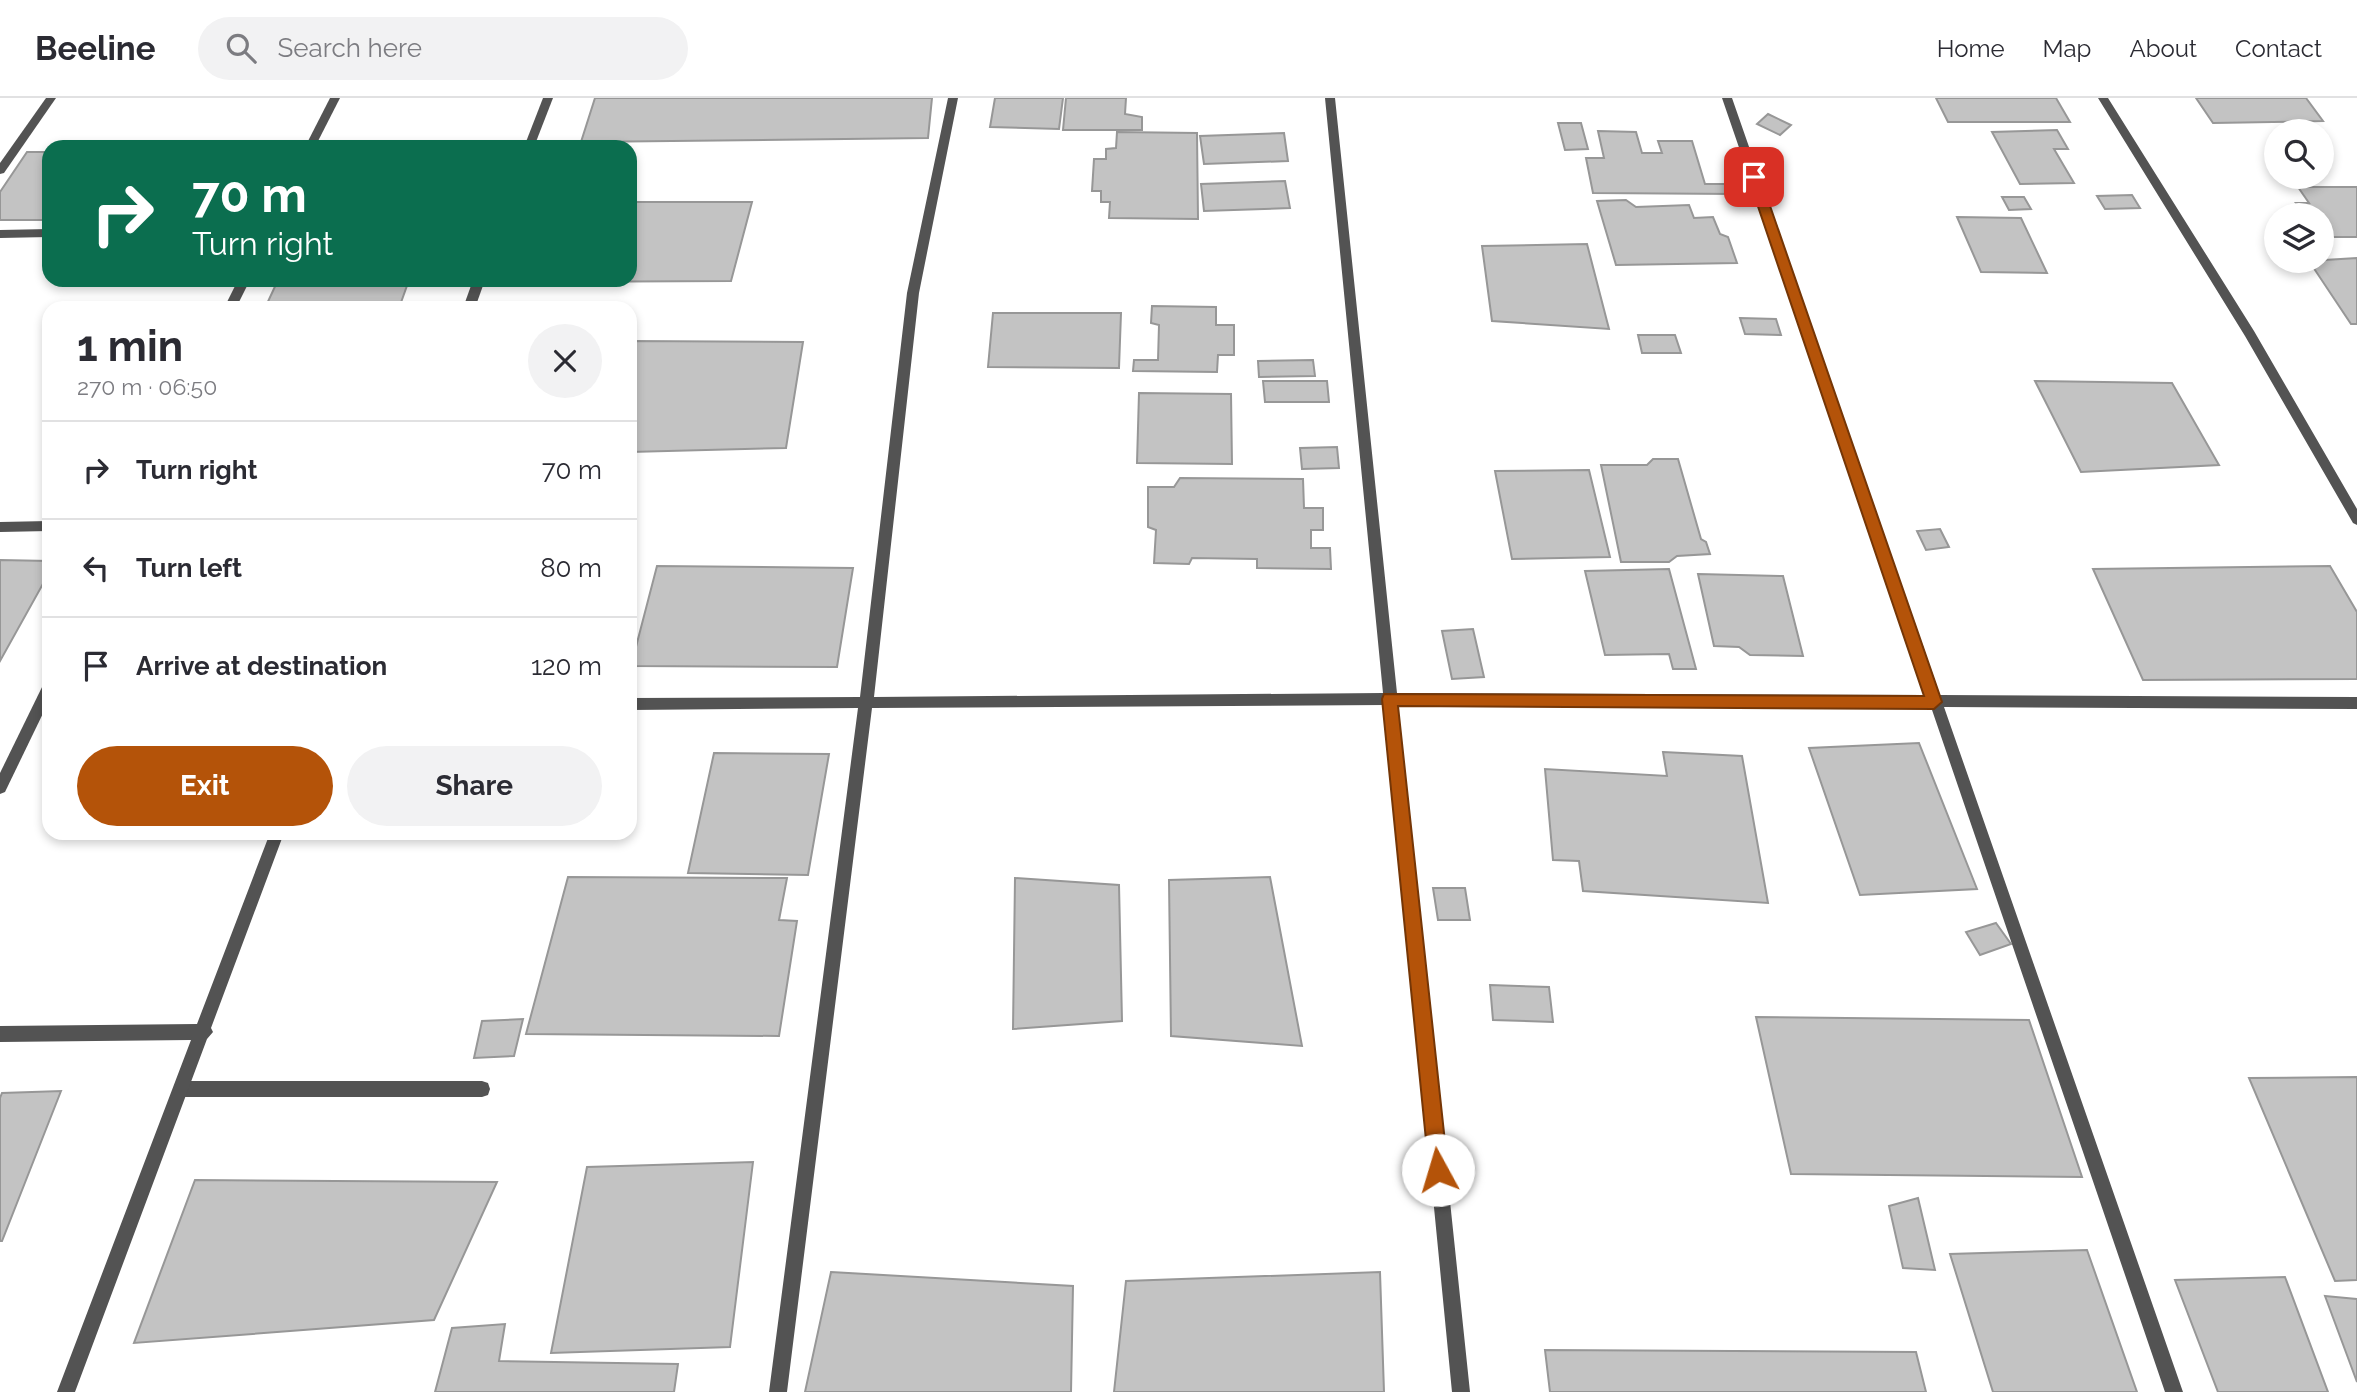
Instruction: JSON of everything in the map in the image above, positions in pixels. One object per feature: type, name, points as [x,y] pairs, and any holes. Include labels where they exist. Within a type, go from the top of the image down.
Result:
[{"type":"street","points":[[0,171],[51,98]]},
{"type":"street","points":[[314,140],[335,98]]},
{"type":"street","points":[[532,140],[548,98]]},
{"type":"street","points":[[778,1392],[866,703],[913,293],[953,98]]},
{"type":"street","points":[[1330,98],[1461,1392]]},
{"type":"street","points":[[1727,98],[2174,1392]]},
{"type":"street","points":[[2103,98],[2250,334],[2357,520]]},
{"type":"street","points":[[0,234],[42,233]]},
{"type":"street","points":[[0,527],[42,526]]},
{"type":"street","points":[[637,704],[1390,699],[2357,703]]},
{"type":"street","points":[[0,788],[42,701]]},
{"type":"street","points":[[66,1392],[205,1032],[275,840]]},
{"type":"street","points":[[0,1034],[205,1032]]},
{"type":"street","points":[[183,1088],[482,1089]]},
{"type":"building","points":[[595,98],[932,98],[928,138],[582,140]]},
{"type":"building","points":[[995,98],[1063,98],[1059,129],[990,127]]},
{"type":"building","points":[[1066,98],[1126,98],[1125,114],[1142,117],[1142,130],[1063,130]]},
{"type":"building","points":[[1936,98],[2056,98],[2070,122],[1948,122]]},
{"type":"building","points":[[2196,98],[2306,98],[2322,119],[2264,119],[2264,122],[2213,123]]},
{"type":"building","points":[[1768,114],[1791,125],[1780,135],[1757,124]]},
{"type":"building","points":[[1558,123],[1581,123],[1588,149],[1565,150]]},
{"type":"building","points":[[2057,130],[2068,149],[2054,149],[2074,183],[2020,184],[1992,132]]},
{"type":"building","points":[[1598,131],[1636,132],[1642,153],[1662,153],[1658,141],[1692,141],[1705,184],[1733,184],[1736,194],[1593,193],[1586,158],[1604,158]]},
{"type":"building","points":[[1117,132],[1197,133],[1198,219],[1109,218],[1110,202],[1101,202],[1101,191],[1092,191],[1094,159],[1106,159],[1106,149],[1116,148]]},
{"type":"building","points":[[1284,133],[1288,161],[1204,164],[1200,136]]},
{"type":"building","points":[[27,152],[42,152],[42,220],[0,220],[0,192]]},
{"type":"building","points":[[1285,181],[1290,208],[1204,211],[1201,184]]},
{"type":"building","points":[[2357,187],[2357,237],[2334,237],[2334,203],[2309,203],[2299,189]]},
{"type":"building","points":[[2132,195],[2140,208],[2105,209],[2097,196]]},
{"type":"building","points":[[2002,197],[2024,197],[2031,209],[2009,210]]},
{"type":"building","points":[[1626,200],[1636,207],[1689,205],[1694,218],[1713,217],[1720,234],[1728,237],[1737,263],[1616,265],[1597,201]]},
{"type":"building","points":[[637,202],[752,202],[731,281],[637,281]]},
{"type":"building","points":[[1957,217],[2021,218],[2047,273],[1981,272]]},
{"type":"building","points":[[1587,244],[1609,329],[1492,321],[1482,246]]},
{"type":"building","points":[[2357,258],[2357,324],[2351,324],[2317,273],[2334,273],[2334,259]]},
{"type":"building","points":[[275,287],[406,287],[402,301],[268,301]]},
{"type":"building","points":[[1152,306],[1216,307],[1216,325],[1234,325],[1234,355],[1218,355],[1217,372],[1133,371],[1134,360],[1158,360],[1159,325],[1151,323]]},
{"type":"building","points":[[993,313],[1121,313],[1119,368],[988,367]]},
{"type":"building","points":[[1740,318],[1776,319],[1781,335],[1745,334]]},
{"type":"building","points":[[1638,335],[1675,335],[1681,353],[1642,353]]},
{"type":"building","points":[[637,341],[803,342],[786,448],[637,452]]},
{"type":"building","points":[[1313,360],[1315,376],[1259,377],[1258,361]]},
{"type":"building","points":[[1263,381],[1327,381],[1329,402],[1265,402]]},
{"type":"building","points":[[2035,381],[2172,383],[2219,465],[2081,472]]},
{"type":"building","points":[[1139,393],[1231,394],[1232,464],[1137,463]]},
{"type":"building","points":[[1337,447],[1339,468],[1302,469],[1300,448]]},
{"type":"building","points":[[1653,459],[1678,459],[1701,539],[1706,542],[1710,554],[1677,556],[1669,562],[1621,562],[1601,465],[1647,465]]},
{"type":"building","points":[[1589,470],[1610,557],[1512,559],[1495,471]]},
{"type":"building","points":[[1180,478],[1303,479],[1304,508],[1323,508],[1323,530],[1311,530],[1311,548],[1330,548],[1331,569],[1257,568],[1257,559],[1192,558],[1189,564],[1154,563],[1156,530],[1148,527],[1148,487],[1174,487]]},
{"type":"building","points":[[1940,529],[1949,547],[1926,550],[1917,531]]},
{"type":"building","points":[[0,560],[42,561],[42,586],[0,661]]},
{"type":"building","points":[[657,566],[853,568],[837,667],[637,666],[637,643]]},
{"type":"building","points":[[2330,566],[2357,612],[2357,679],[2143,680],[2093,569]]},
{"type":"building","points":[[1669,569],[1696,669],[1673,669],[1669,654],[1605,655],[1585,571]]},
{"type":"building","points":[[1698,574],[1783,576],[1803,656],[1750,655],[1739,647],[1714,646]]},
{"type":"building","points":[[1473,629],[1484,677],[1452,679],[1442,631]]},
{"type":"building","points":[[1919,743],[1977,889],[1860,895],[1809,748]]},
{"type":"building","points":[[1663,752],[1742,756],[1768,903],[1583,891],[1579,861],[1553,860],[1545,769],[1667,776]]},
{"type":"building","points":[[714,753],[829,754],[808,875],[688,873]]},
{"type":"building","points":[[568,877],[787,878],[779,920],[797,921],[779,1036],[526,1034]]},
{"type":"building","points":[[1270,877],[1302,1046],[1171,1036],[1169,880]]},
{"type":"building","points":[[1015,878],[1119,885],[1122,1021],[1013,1029]]},
{"type":"building","points":[[1433,888],[1465,888],[1470,920],[1438,920]]},
{"type":"building","points":[[1996,923],[2011,944],[1980,955],[1966,932]]},
{"type":"building","points":[[1490,985],[1549,987],[1553,1022],[1493,1020]]},
{"type":"building","points":[[1756,1017],[2029,1020],[2082,1177],[1791,1174]]},
{"type":"building","points":[[523,1019],[514,1056],[474,1058],[482,1021]]},
{"type":"building","points":[[2357,1077],[2357,1280],[2335,1281],[2249,1078]]},
{"type":"building","points":[[61,1091],[2,1241],[0,1241],[2,1093]]},
{"type":"building","points":[[753,1162],[730,1347],[551,1353],[587,1167]]},
{"type":"building","points":[[195,1180],[497,1182],[434,1320],[134,1343]]},
{"type":"building","points":[[1918,1198],[1935,1270],[1903,1268],[1889,1206]]},
{"type":"building","points":[[2087,1250],[2137,1392],[1993,1392],[1950,1254]]},
{"type":"building","points":[[831,1272],[1073,1286],[1071,1392],[805,1392]]},
{"type":"building","points":[[1380,1272],[1384,1392],[1114,1392],[1126,1281]]},
{"type":"building","points":[[2285,1277],[2328,1392],[2218,1392],[2175,1280]]},
{"type":"building","points":[[2325,1296],[2357,1299],[2357,1382]]},
{"type":"building","points":[[505,1324],[499,1361],[678,1364],[674,1392],[435,1392],[452,1328]]},
{"type":"building","points":[[1545,1350],[1916,1352],[1926,1392],[1550,1392]]},
{"type":"route","points":[[1438,1170],[1390,699],[1934,702],[1754,177]]}]
